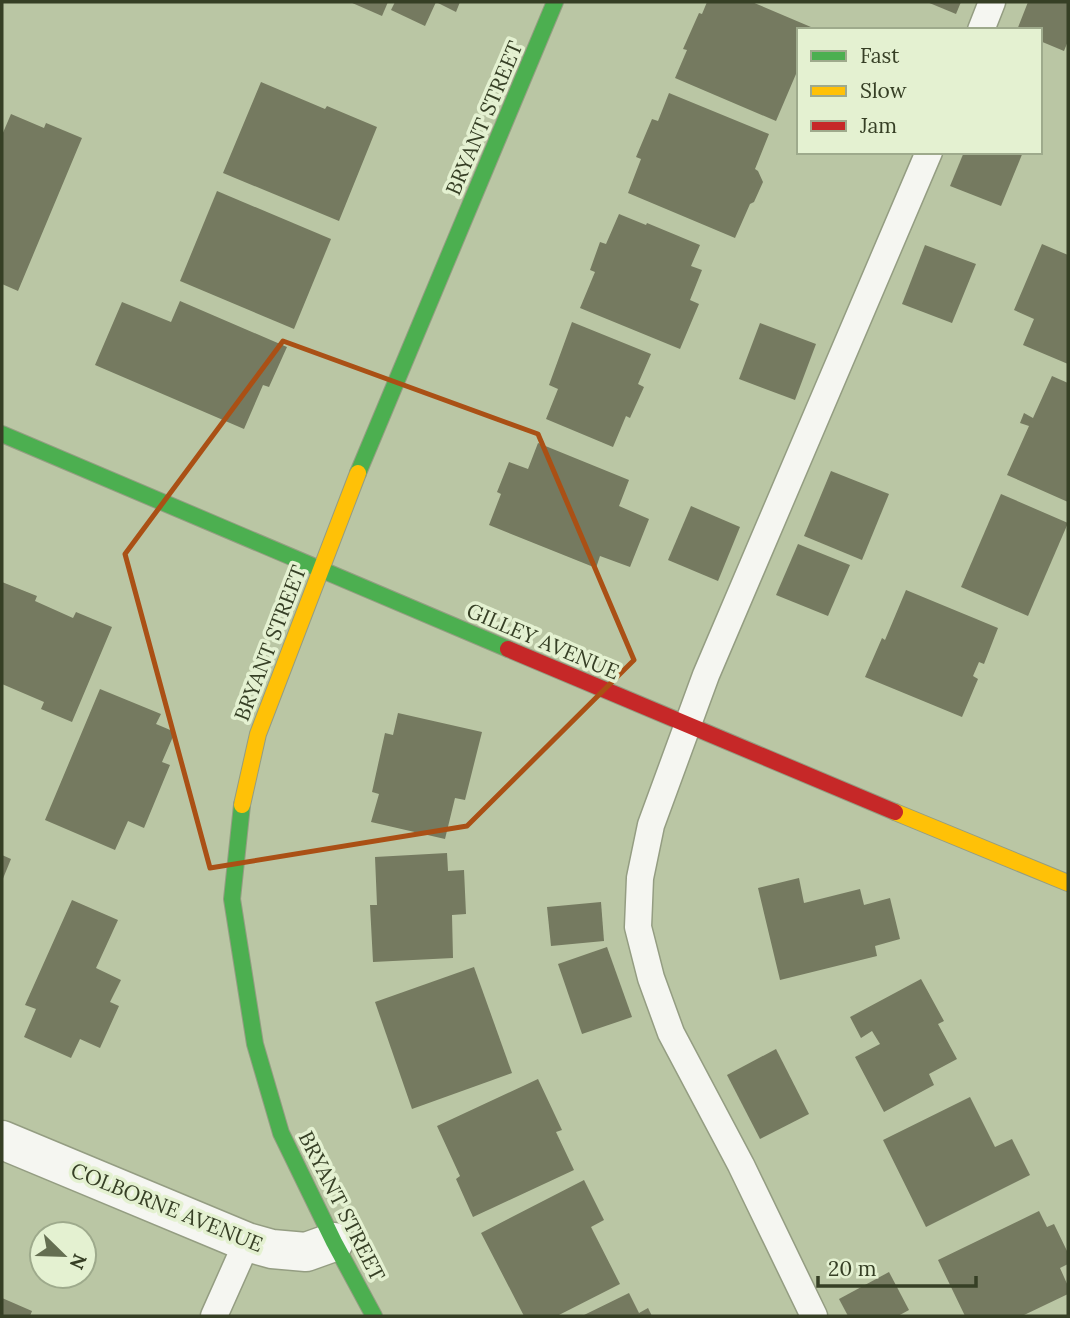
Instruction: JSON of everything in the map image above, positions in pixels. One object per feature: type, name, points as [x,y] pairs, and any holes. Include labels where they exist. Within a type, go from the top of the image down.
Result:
[{"type":"street","name":"BRYANT STREET","points":[[374,1316],[334,1242],[281,1133],[253,1031],[232,899],[239,818],[258,734],[351,490],[555,2]]},
{"type":"street","name":"GILLEY AVENUE","points":[[2,434],[687,726],[1068,883]]},
{"type":"street","name":"COLBORNE AVENUE","points":[[2,1140],[247,1242],[272,1249],[306,1252],[334,1242]]},
{"type":"lane","points":[[982,28],[992,2]]},
{"type":"lane","points":[[814,1316],[741,1165],[671,1033],[651,978],[638,927],[640,878],[651,825],[687,726],[928,154]]},
{"type":"lane","points":[[214,1316],[247,1242]]},
{"type":"highlighted area","points":[[283,341],[538,434],[634,660],[467,826],[210,868],[125,554]]},
{"type":"building","points":[[350,2],[388,2],[382,16]]},
{"type":"building","points":[[395,2],[436,2],[425,26],[391,10]]},
{"type":"building","points":[[436,2],[460,2],[456,12]]},
{"type":"building","points":[[707,2],[752,2],[813,28],[797,28],[797,72],[776,121],[675,78],[687,50],[683,49],[699,13],[702,14]]},
{"type":"building","points":[[927,2],[961,2],[956,14]]},
{"type":"building","points":[[1028,2],[1068,2],[1068,41],[1064,51],[1042,42],[1042,28],[1018,28]]},
{"type":"building","points":[[261,82],[377,127],[339,221],[223,173]]},
{"type":"building","points":[[669,93],[769,134],[755,169],[763,182],[735,238],[628,193],[641,159],[636,157],[652,119],[658,121]]},
{"type":"building","points":[[11,114],[44,128],[46,123],[82,138],[18,291],[2,284],[2,135]]},
{"type":"building","points":[[963,154],[1022,154],[1001,206],[950,186]]},
{"type":"building","points":[[217,191],[331,239],[294,329],[180,281]]},
{"type":"building","points":[[619,214],[700,245],[691,266],[702,270],[690,300],[699,304],[680,349],[580,308],[595,272],[590,270],[600,242],[606,244]]},
{"type":"building","points":[[1042,244],[1068,255],[1068,364],[1023,345],[1034,319],[1014,310]]},
{"type":"building","points":[[925,245],[976,264],[952,323],[902,304]]},
{"type":"building","points":[[180,301],[287,347],[269,387],[263,385],[244,429],[95,365],[122,302],[171,322]]},
{"type":"building","points":[[572,322],[651,354],[638,384],[644,387],[630,418],[626,416],[613,447],[546,419],[558,389],[549,385]]},
{"type":"building","points":[[760,323],[816,344],[795,400],[739,379]]},
{"type":"building","points":[[1052,376],[1068,383],[1068,502],[1007,475],[1029,426],[1020,423],[1024,413],[1033,418]]},
{"type":"building","points":[[538,443],[629,480],[619,506],[649,519],[630,567],[600,556],[596,568],[489,525],[501,494],[497,492],[509,462],[528,469]]},
{"type":"building","points":[[831,471],[889,494],[862,560],[804,536]]},
{"type":"building","points":[[1001,494],[1068,523],[1028,616],[961,587]]},
{"type":"building","points":[[691,506],[740,527],[718,581],[668,560]]},
{"type":"building","points":[[798,544],[850,565],[828,616],[776,595]]},
{"type":"building","points":[[2,582],[37,596],[35,601],[73,618],[76,612],[112,627],[72,722],[41,709],[44,702],[2,684]]},
{"type":"building","points":[[906,590],[998,628],[984,664],[979,662],[973,676],[978,679],[962,717],[865,677],[882,638],[885,640]]},
{"type":"building","points":[[100,689],[161,714],[156,724],[175,732],[162,762],[170,765],[144,828],[128,821],[115,850],[45,820]]},
{"type":"building","points":[[398,713],[482,732],[465,800],[455,798],[445,839],[371,822],[379,794],[372,792],[385,733],[393,735]]},
{"type":"building","points":[[447,853],[448,871],[464,870],[466,914],[452,915],[453,958],[373,962],[370,905],[377,905],[375,857]]},
{"type":"building","points":[[2,855],[11,859],[2,881]]},
{"type":"building","points":[[799,878],[804,903],[860,889],[864,905],[890,898],[900,939],[875,946],[877,956],[780,980],[758,888]]},
{"type":"building","points":[[72,900],[118,920],[96,968],[121,980],[110,1002],[119,1006],[100,1048],[80,1039],[71,1058],[24,1037],[36,1009],[25,1005]]},
{"type":"building","points":[[601,902],[604,941],[551,946],[547,907]]},
{"type":"building","points":[[607,947],[632,1017],[582,1034],[558,964]]},
{"type":"building","points":[[474,967],[512,1073],[412,1109],[375,1002]]},
{"type":"building","points":[[921,979],[944,1021],[938,1024],[957,1059],[929,1074],[934,1085],[884,1112],[855,1057],[880,1044],[872,1031],[861,1038],[850,1017]]},
{"type":"building","points":[[776,1049],[809,1114],[760,1139],[727,1075]]},
{"type":"building","points":[[538,1079],[562,1130],[556,1132],[574,1170],[473,1217],[456,1179],[460,1176],[437,1126]]},
{"type":"building","points":[[970,1097],[995,1147],[1012,1139],[1030,1175],[926,1227],[883,1140]]},
{"type":"building","points":[[584,1180],[604,1220],[591,1227],[620,1284],[557,1316],[524,1316],[481,1233]]},
{"type":"building","points":[[1039,1211],[1047,1227],[1054,1224],[1068,1253],[1068,1264],[1060,1268],[1068,1286],[1068,1294],[1022,1316],[965,1316],[938,1260]]},
{"type":"building","points":[[889,1272],[909,1310],[898,1316],[848,1316],[839,1299]]},
{"type":"building","points":[[629,1293],[639,1313],[648,1308],[652,1316],[582,1316]]},
{"type":"building","points":[[2,1298],[32,1311],[30,1316],[2,1316]]},
{"type":"traffic: fast","points":[[358,473],[555,2]]},
{"type":"traffic: fast","points":[[2,434],[508,649]]},
{"type":"traffic: fast","points":[[242,805],[232,899],[255,1044],[281,1133],[334,1242],[374,1316]]},
{"type":"traffic: slow","points":[[242,805],[258,734],[358,473]]},
{"type":"traffic: slow","points":[[895,812],[1068,883]]},
{"type":"traffic: jam","points":[[508,649],[895,812]]}]
